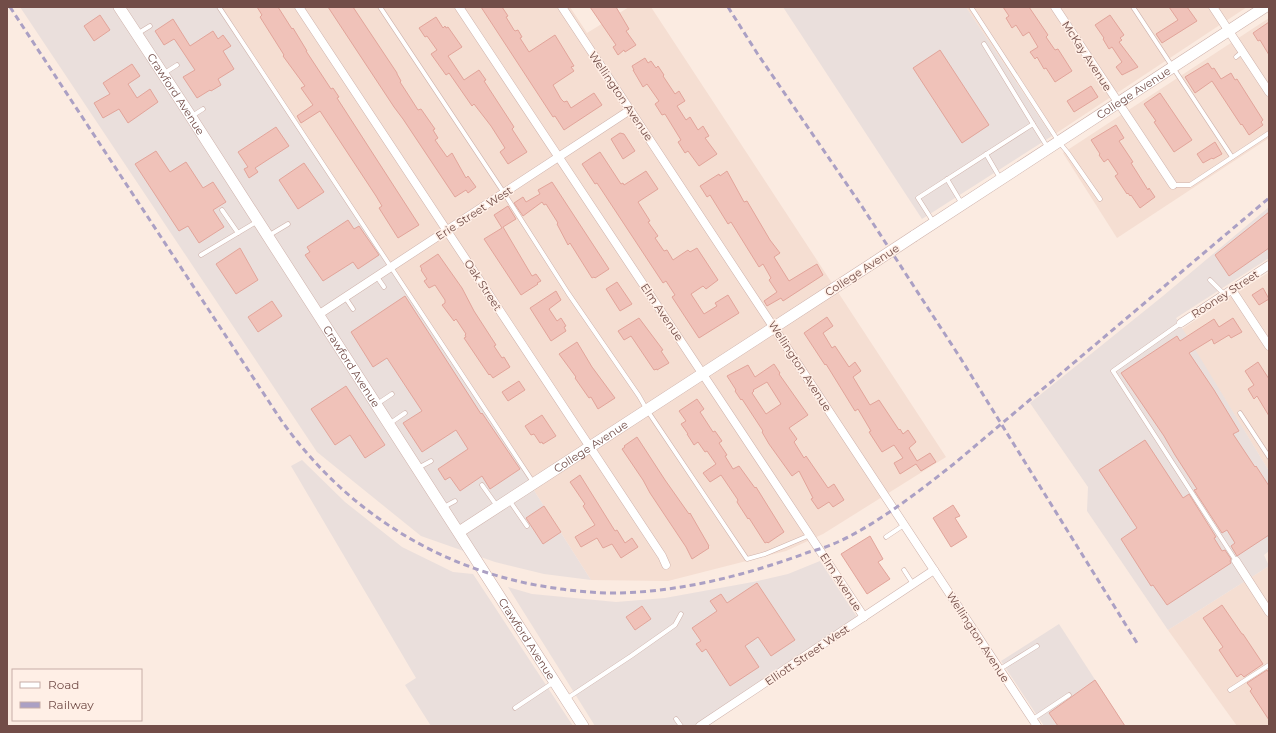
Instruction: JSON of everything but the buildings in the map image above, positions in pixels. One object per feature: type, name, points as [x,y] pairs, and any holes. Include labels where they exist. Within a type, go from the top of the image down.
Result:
[{"type":"street","name":"Crawford Avenue","points":[[119,7],[583,726]]},
{"type":"street","name":"Oak Street","points":[[299,7],[662,556],[666,565]]},
{"type":"street","name":"Elm Avenue","points":[[459,7],[864,617]]},
{"type":"street","name":"Wellington Avenue","points":[[562,7],[1035,723]]},
{"type":"street","name":"McKay Avenue","points":[[1055,7],[1172,185]]},
{"type":"street","points":[[1213,7],[1229,30],[1239,54],[1269,92]]},
{"type":"street","name":"College Avenue","points":[[459,532],[1265,7]]},
{"type":"street","name":"Erie Street West","points":[[318,315],[630,110]]},
{"type":"street","name":"Rooney Street","points":[[1181,323],[1269,266]]},
{"type":"street","points":[[1232,290],[1269,346]]},
{"type":"street","points":[[1236,561],[1269,612]]},
{"type":"street","name":"Elliott Street West","points":[[704,725],[934,570]]},
{"type":"lane","points":[[219,7],[534,484]]},
{"type":"lane","points":[[380,7],[504,193],[568,293],[639,396],[747,559],[765,554],[810,535]]},
{"type":"lane","points":[[971,7],[1059,142],[1068,152],[1100,199]]},
{"type":"lane","points":[[1133,7],[1232,157]]},
{"type":"lane","points":[[137,34],[150,26]]},
{"type":"lane","points":[[984,44],[1048,148]]},
{"type":"lane","points":[[163,74],[177,65]]},
{"type":"lane","points":[[191,117],[203,109]]},
{"type":"lane","points":[[934,223],[918,198],[1034,124]]},
{"type":"lane","points":[[1172,185],[1190,185],[1269,133]]},
{"type":"lane","points":[[986,154],[1001,179]]},
{"type":"lane","points":[[947,179],[963,204]]},
{"type":"lane","points":[[222,210],[238,233]]},
{"type":"lane","points":[[201,256],[258,221]]},
{"type":"lane","points":[[268,236],[288,224]]},
{"type":"lane","points":[[377,276],[384,288]]},
{"type":"lane","points":[[1210,280],[1224,295]]},
{"type":"lane","points":[[345,297],[353,309]]},
{"type":"lane","points":[[1181,323],[1113,371],[1236,561]]},
{"type":"lane","points":[[376,404],[392,394]]},
{"type":"lane","points":[[1240,412],[1269,457]]},
{"type":"lane","points":[[389,424],[405,413]]},
{"type":"lane","points":[[418,469],[431,461]]},
{"type":"lane","points":[[482,485],[498,507]]},
{"type":"lane","points":[[509,500],[526,526]]},
{"type":"lane","points":[[443,508],[455,501]]},
{"type":"lane","points":[[886,536],[905,525]]},
{"type":"lane","points":[[904,570],[913,584]]},
{"type":"lane","points":[[566,699],[675,625],[681,614]]},
{"type":"lane","points":[[1000,669],[1037,646]]},
{"type":"lane","points":[[1230,690],[1269,665]]},
{"type":"lane","points":[[515,708],[555,682]]},
{"type":"lane","points":[[1035,723],[1068,695]]},
{"type":"lane","points":[[676,719],[681,726]]},
{"type":"shaded area","points":[[20,7],[219,7],[530,478],[535,492],[591,580],[544,574],[495,562],[421,536],[317,452]]},
{"type":"shaded area","points":[[219,7],[570,7],[587,33],[629,7],[651,7],[946,457],[823,534],[786,551],[668,581],[591,580],[535,492],[530,478]]},
{"type":"shaded area","points":[[783,7],[966,7],[1052,136],[922,219]]},
{"type":"shaded area","points":[[966,7],[1247,7],[1052,136]]},
{"type":"shaded area","points":[[1269,18],[1269,138],[1117,238],[1063,153]]},
{"type":"shaded area","points":[[1269,207],[1269,258],[1176,318],[1269,471],[1269,551],[1264,555],[1269,566],[1168,630],[1087,511],[1088,487],[1030,403],[1163,296]]},
{"type":"shaded area","points":[[1269,272],[1269,471],[1182,329]]},
{"type":"shaded area","points":[[302,460],[345,502],[402,547],[453,572],[473,574],[573,726],[431,726],[405,685],[416,678],[291,466]]},
{"type":"shaded area","points":[[820,561],[859,620],[696,726],[595,726],[508,587],[532,594],[616,602],[665,598],[788,574]]},
{"type":"shaded area","points":[[1269,566],[1269,726],[1237,726],[1168,630]]},
{"type":"shaded area","points":[[1059,624],[1125,726],[1044,726],[1001,661]]},
{"type":"railway","points":[[10,7],[281,420],[307,453],[335,483],[366,509],[400,532],[436,552],[473,568],[513,580],[554,588],[584,592],[615,593],[640,592],[689,586],[762,568],[826,547],[863,529],[926,486],[955,463],[1269,198]]},
{"type":"railway","points":[[728,7],[757,53],[863,208],[961,359],[1137,643]]}]
